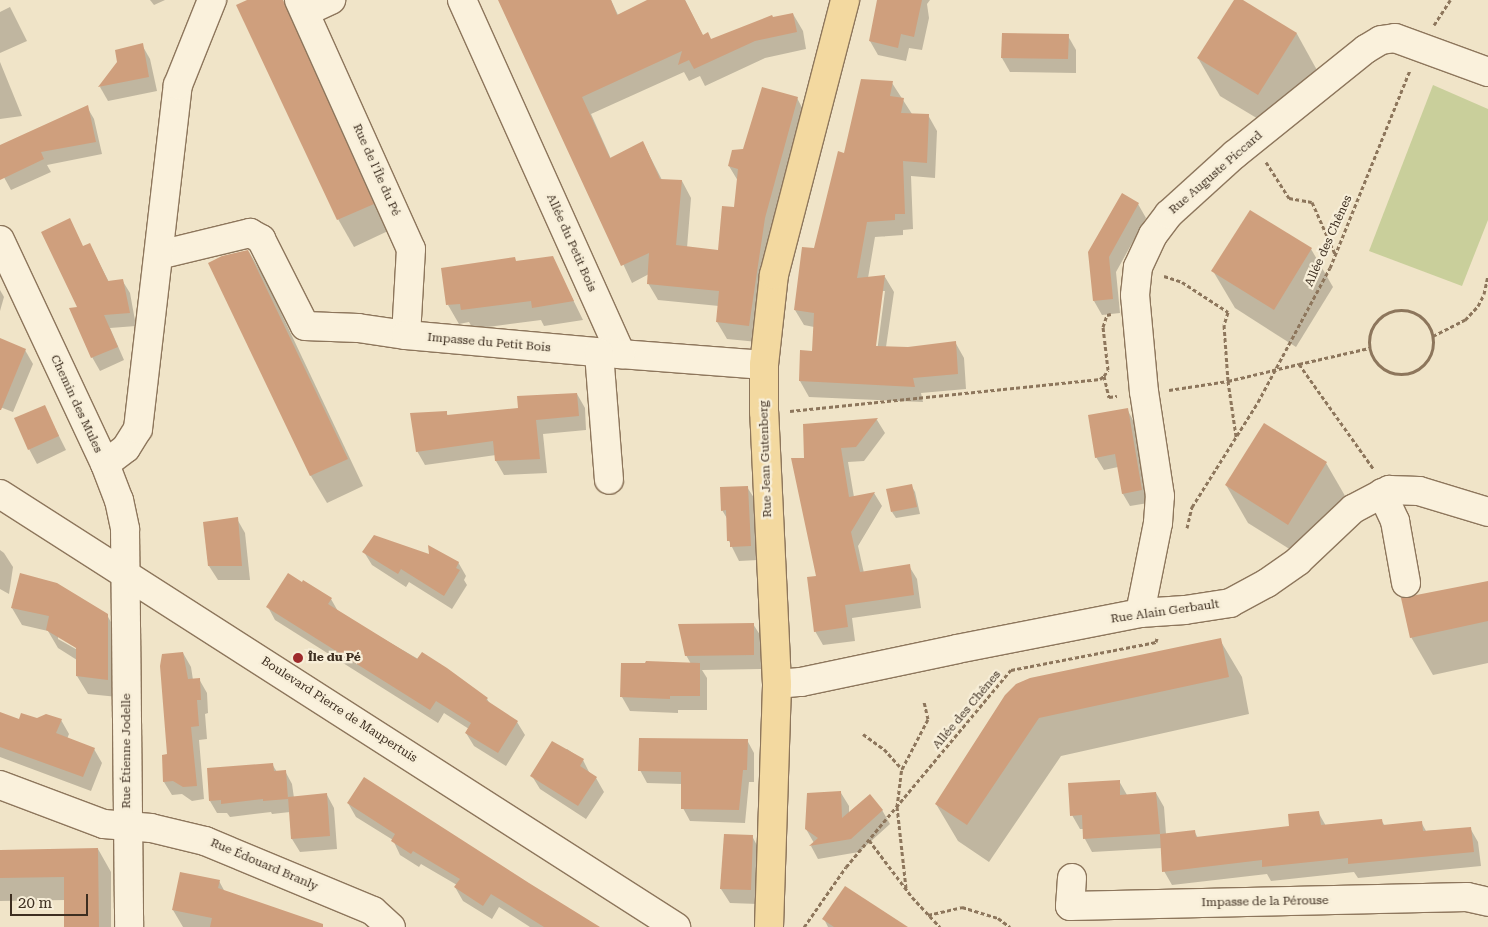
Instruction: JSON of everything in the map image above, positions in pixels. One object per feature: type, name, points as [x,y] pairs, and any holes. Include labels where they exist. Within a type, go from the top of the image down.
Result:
[{"type":"main road","name":"Rue Jean Gutenberg","points":[[768,927],[777,684],[764,412],[764,364],[774,275],[845,0]]},
{"type":"street","points":[[105,464],[126,448],[138,429],[178,85],[212,0]]},
{"type":"street","name":"Rue de l'Île du Pé","points":[[331,0],[302,6],[411,249],[406,335]]},
{"type":"street","name":"Allée du Petit Bois","points":[[462,0],[610,354],[609,480]]},
{"type":"street","name":"Rue Auguste Piccard","points":[[1153,612],[1160,496],[1144,392],[1135,295],[1138,268],[1154,235],[1169,214],[1253,140],[1366,49],[1381,40],[1395,38],[1488,72]]},
{"type":"street","name":"Impasse du Petit Bois","points":[[159,255],[250,232],[261,239],[305,326],[358,328],[406,335],[610,354]]},
{"type":"street","name":"Chemin des Mules","points":[[0,240],[105,464],[119,500],[125,529],[126,576]]},
{"type":"street","points":[[610,354],[764,364]]},
{"type":"street","points":[[1406,584],[1395,521],[1386,491],[1419,491],[1488,512]]},
{"type":"street","name":"Rue Alain Gerbault","points":[[777,684],[801,682],[957,649],[1153,612],[1185,610],[1230,603],[1267,583],[1298,561],[1353,509],[1386,491]]},
{"type":"street","name":"Boulevard Pierre de Maupertuis","points":[[0,494],[676,927]]},
{"type":"street","name":"Rue Étienne Jodelle","points":[[126,576],[129,927]]},
{"type":"street","name":"Rue Édouard Branly","points":[[0,785],[104,824],[151,828],[205,841],[373,911],[391,927]]},
{"type":"street","name":"Impasse de la Pérouse","points":[[1072,878],[1070,906],[1467,897],[1488,902]]},
{"type":"path","name":"Allée des Chênes","points":[[1192,507],[1258,402],[1335,254],[1420,46],[1450,0]]},
{"type":"path","points":[[1253,140],[1290,198],[1312,202],[1335,254]]},
{"type":"path","points":[[1138,268],[1182,282],[1228,312],[1224,325],[1228,381],[1236,436]]},
{"type":"path","points":[[1433,336],[1465,320],[1478,306],[1484,294],[1488,275]]},
{"type":"path","points":[[1403,309],[1417,313],[1428,323],[1433,336],[1433,351],[1426,363],[1414,372],[1400,374],[1386,370],[1375,361],[1370,348],[1370,333],[1377,320],[1389,312],[1403,309]]},
{"type":"path","points":[[764,412],[835,407],[1100,379],[1108,370],[1103,328],[1108,315],[1137,311]]},
{"type":"path","points":[[1163,390],[1228,381],[1370,348]]},
{"type":"path","points":[[1299,364],[1386,491]]},
{"type":"path","points":[[1104,376],[1109,397],[1123,395]]},
{"type":"path","name":"Allée des Chênes","points":[[804,927],[846,867],[1011,670],[1156,642],[1153,612]]},
{"type":"path","points":[[906,888],[897,807],[902,769],[928,719],[924,701]]},
{"type":"path","points":[[863,734],[884,749],[902,769]]},
{"type":"path","points":[[869,840],[906,888],[940,927]]},
{"type":"path","points":[[928,914],[962,907],[998,918],[1010,927]]},
{"type":"green space","points":[[1433,85],[1488,109],[1488,220],[1462,286],[1369,251]]},
{"type":"building","points":[[247,0],[283,0],[374,204],[337,220],[236,5]]},
{"type":"building","points":[[498,0],[611,0],[617,15],[647,0],[685,0],[703,35],[708,32],[711,39],[772,15],[773,17],[793,13],[797,32],[755,41],[694,69],[689,60],[678,65],[682,51],[582,97],[610,158],[643,141],[660,179],[682,180],[676,245],[718,250],[722,206],[734,207],[738,169],[728,166],[732,150],[743,149],[762,87],[798,97],[765,218],[749,326],[716,322],[719,291],[647,284],[649,253],[621,266]]},
{"type":"building","points":[[877,0],[922,0],[914,37],[901,34],[898,48],[869,41]]},
{"type":"building","points":[[1234,0],[1243,0],[1297,33],[1258,95],[1197,58]]},
{"type":"building","points":[[1002,33],[1069,34],[1068,59],[1001,58]]},
{"type":"building","points":[[143,43],[149,77],[98,87],[117,62],[115,50]]},
{"type":"building","points":[[861,79],[893,81],[890,96],[904,98],[901,113],[929,114],[927,163],[903,161],[905,214],[895,214],[895,220],[867,222],[857,278],[885,275],[876,346],[908,347],[956,341],[958,374],[913,378],[915,387],[799,381],[800,350],[812,351],[814,313],[794,310],[802,247],[814,248],[838,151],[844,153]]},
{"type":"building","points":[[88,105],[96,142],[41,152],[44,159],[0,180],[0,145]]},
{"type":"building","points":[[1122,193],[1139,203],[1109,257],[1113,299],[1093,301],[1088,252]]},
{"type":"building","points":[[1250,210],[1312,248],[1274,310],[1211,271]]},
{"type":"building","points":[[70,218],[83,246],[90,243],[108,281],[123,279],[130,313],[104,315],[118,347],[91,358],[69,308],[77,307],[41,232]]},
{"type":"building","points":[[248,250],[348,459],[310,476],[208,263],[222,256]]},
{"type":"building","points":[[553,256],[574,301],[532,308],[531,301],[461,310],[460,304],[446,305],[441,268],[515,257],[516,261]]},
{"type":"building","points":[[0,338],[26,349],[1,410],[0,410]]},
{"type":"building","points":[[577,393],[579,416],[536,420],[540,459],[495,461],[493,441],[416,452],[410,413],[447,411],[447,415],[518,408],[517,396]]},
{"type":"building","points":[[45,405],[59,436],[28,450],[14,418]]},
{"type":"building","points":[[1128,408],[1142,490],[1122,494],[1115,454],[1095,458],[1088,415]]},
{"type":"building","points":[[878,418],[856,447],[841,448],[849,497],[875,492],[851,532],[860,572],[910,564],[914,595],[845,605],[848,627],[814,632],[807,577],[816,576],[791,458],[804,458],[803,424]]},
{"type":"building","points":[[1264,423],[1327,462],[1288,525],[1225,485]]},
{"type":"building","points":[[912,484],[917,507],[891,512],[886,489]]},
{"type":"building","points":[[748,486],[751,546],[730,547],[730,541],[727,541],[726,510],[721,511],[720,487]]},
{"type":"building","points":[[238,517],[242,566],[208,566],[203,522]]},
{"type":"building","points":[[374,535],[429,554],[428,545],[459,562],[456,568],[460,570],[444,596],[401,569],[398,574],[362,552]]},
{"type":"building","points":[[20,573],[57,583],[108,614],[108,680],[76,676],[76,648],[46,630],[49,616],[11,608]]},
{"type":"building","points":[[288,573],[332,598],[328,604],[417,659],[422,652],[447,668],[488,698],[486,700],[518,721],[498,753],[465,733],[471,723],[436,701],[430,710],[266,607]]},
{"type":"building","points":[[1488,581],[1488,621],[1410,638],[1401,598]]},
{"type":"building","points":[[754,623],[754,655],[685,656],[678,624]]},
{"type":"building","points":[[1221,638],[1229,677],[1039,718],[967,825],[935,804],[1005,695],[1016,684],[1030,678]]},
{"type":"building","points":[[183,652],[188,679],[200,678],[201,700],[197,700],[199,726],[191,727],[197,786],[183,787],[173,781],[163,782],[162,755],[167,754],[160,666],[162,654]]},
{"type":"building","points":[[646,661],[700,663],[700,696],[670,696],[670,699],[620,697],[621,663],[645,663]]},
{"type":"building","points":[[0,712],[19,719],[21,713],[37,718],[46,714],[62,719],[56,733],[95,748],[83,777],[0,747]]},
{"type":"building","points":[[639,738],[748,739],[747,770],[743,770],[739,810],[681,809],[681,772],[638,771]]},
{"type":"building","points":[[552,741],[584,759],[580,766],[597,777],[578,806],[530,776]]},
{"type":"building","points":[[273,763],[274,771],[286,770],[288,799],[263,801],[263,799],[221,804],[221,800],[209,801],[207,768]]},
{"type":"building","points":[[364,777],[600,927],[544,927],[491,894],[483,906],[454,887],[460,879],[413,851],[411,854],[391,841],[395,834],[347,803]]},
{"type":"building","points":[[1120,780],[1120,795],[1156,792],[1160,834],[1083,839],[1082,815],[1070,816],[1068,783]]},
{"type":"building","points":[[841,791],[842,818],[870,794],[883,810],[851,839],[809,846],[818,838],[805,829],[807,793]]},
{"type":"building","points":[[327,793],[330,836],[291,839],[288,797]]},
{"type":"building","points":[[1319,811],[1321,825],[1382,819],[1383,825],[1422,821],[1423,831],[1471,827],[1474,852],[1348,864],[1348,858],[1262,867],[1262,860],[1162,872],[1160,834],[1195,830],[1196,837],[1289,826],[1288,814]]},
{"type":"building","points":[[724,834],[753,835],[751,890],[720,889]]},
{"type":"building","points":[[98,848],[99,927],[64,927],[64,877],[0,878],[0,850]]},
{"type":"building","points":[[180,872],[220,880],[218,888],[323,924],[323,927],[210,927],[212,918],[172,910]]},
{"type":"building","points":[[845,886],[908,927],[834,927],[822,919]]},
{"type":"place","name":"Île du Pé","points":[[298,658]]}]
